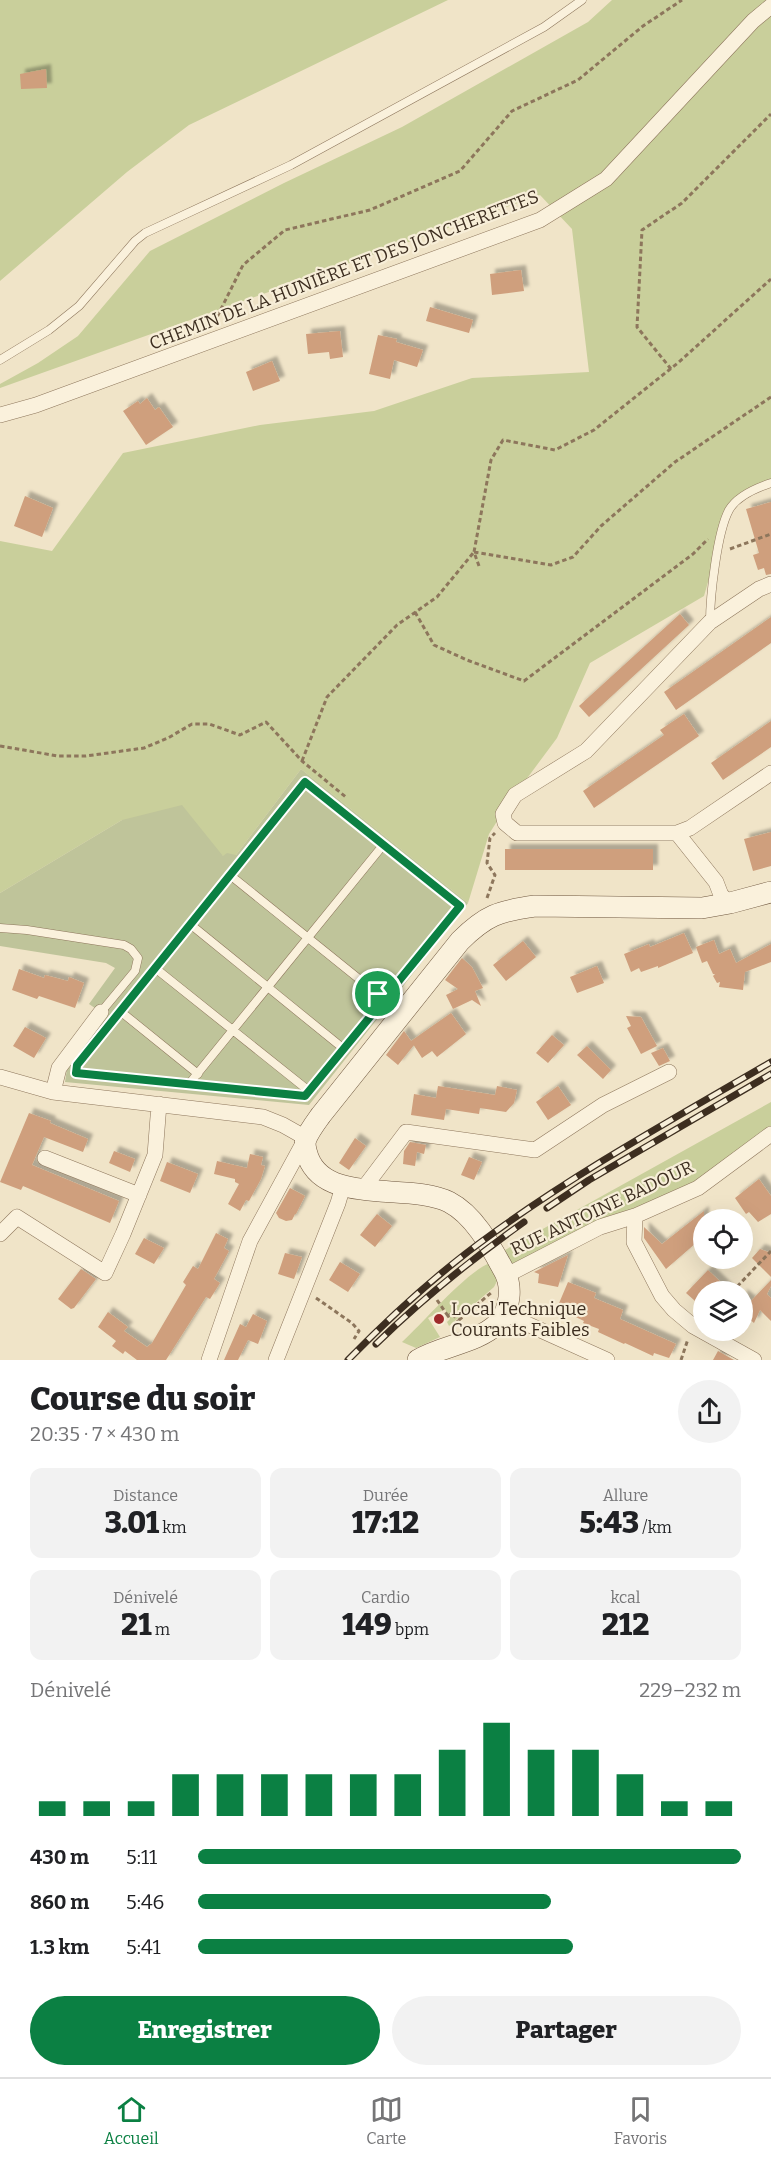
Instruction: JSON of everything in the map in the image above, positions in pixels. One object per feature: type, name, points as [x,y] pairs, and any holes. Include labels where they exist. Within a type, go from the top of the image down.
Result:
[{"type":"street","name":"CHEMIN DE LA HUNIÈRE ET DES JONCHERETTES","points":[[0,415],[36,405],[540,220],[606,179],[753,21],[771,6]]},
{"type":"street","points":[[771,584],[759,589],[710,622],[586,751],[515,795],[503,814],[505,823],[517,833],[677,833],[690,828],[771,773]]},
{"type":"street","points":[[677,833],[716,882],[721,895],[730,903]]},
{"type":"street","points":[[209,1360],[250,1241],[306,1138],[321,1115],[402,1013],[460,941],[477,924],[488,917],[510,909],[535,906],[702,908],[771,892]]},
{"type":"street","points":[[52,1092],[59,1068],[101,1012]]},
{"type":"street","points":[[276,1360],[338,1203],[406,1132],[535,1150],[603,1106],[669,1072]]},
{"type":"street","points":[[0,1077],[52,1092],[263,1117],[306,1138]]},
{"type":"street","points":[[0,1234],[17,1217],[105,1273],[155,1155],[159,1104]]},
{"type":"street","name":"RUE ANTOINE BADOUR","points":[[508,1280],[600,1227],[635,1216],[698,1188],[771,1134]]},
{"type":"street","points":[[306,1138],[306,1151],[313,1167],[325,1179],[353,1187],[421,1193],[448,1202],[471,1220],[508,1280],[509,1299],[505,1314],[488,1331],[418,1360]]},
{"type":"street","points":[[45,1158],[139,1195]]},
{"type":"street","points":[[635,1216],[634,1242],[638,1251],[662,1296],[693,1326]]},
{"type":"street","points":[[505,1314],[608,1360]]},
{"type":"street","points":[[720,1341],[754,1360]]},
{"type":"lane","points":[[0,360],[49,330],[79,306],[135,241],[145,233],[291,165],[544,27],[582,0]]},
{"type":"lane","points":[[710,622],[710,604],[717,554],[729,509],[752,489],[771,483]]},
{"type":"lane","points":[[305,782],[384,844],[460,906],[393,988],[378,994],[374,1012],[305,1096],[76,1073],[77,1065],[305,782]]},
{"type":"lane","points":[[189,1084],[384,844]]},
{"type":"lane","points":[[230,875],[402,1013]]},
{"type":"lane","points":[[190,924],[344,1049]]},
{"type":"lane","points":[[0,928],[124,945],[135,953],[138,958],[135,971],[101,1012]]},
{"type":"lane","points":[[155,968],[309,1091]]},
{"type":"lane","points":[[120,1011],[198,1074]]},
{"type":"path","points":[[214,323],[243,265],[285,230],[370,210],[460,171],[512,111],[578,80],[643,26],[682,0]]},
{"type":"path","points":[[671,369],[638,327],[642,230],[682,203],[771,114]]},
{"type":"path","points":[[302,761],[327,697],[397,625],[437,597],[474,552],[491,460],[503,440],[555,450],[594,430],[671,369],[771,279]]},
{"type":"path","points":[[474,552],[551,565],[573,557],[601,526],[675,462],[771,397]]},
{"type":"path","points":[[415,612],[434,645],[524,681],[693,554],[724,524]]},
{"type":"path","points":[[717,554],[771,534]]},
{"type":"path","points":[[474,552],[479,566]]},
{"type":"path","points":[[0,746],[48,754],[86,756],[144,748],[192,724],[209,724],[240,735],[266,722]]},
{"type":"path","points":[[486,902],[495,875],[486,863],[490,838],[505,823]]},
{"type":"path","points":[[742,1281],[771,1251]]},
{"type":"path","points":[[448,1331],[508,1280]]},
{"type":"path","points":[[303,1288],[352,1323],[359,1331],[354,1340]]},
{"type":"path","points":[[437,1300],[448,1316],[452,1313],[458,1321]]},
{"type":"path","points":[[681,1360],[693,1326]]},
{"type":"green space","points":[[0,0],[448,0],[189,125],[127,172],[0,281]]},
{"type":"green space","points":[[612,0],[771,0],[771,483],[752,489],[729,509],[704,596],[590,663],[557,738],[508,804],[489,834],[468,903],[301,769],[236,855],[223,856],[122,820],[0,893],[0,541],[52,551],[123,453],[260,425],[374,411],[472,378],[589,372],[572,229],[540,195],[0,388],[0,384],[38,363],[78,336],[150,251],[284,183],[402,127],[588,22]]},
{"type":"green space","points":[[301,769],[468,903],[397,994],[390,993],[386,997],[380,1007],[382,1013],[309,1105],[65,1082],[68,1062],[105,1015],[89,1004],[115,968],[106,963],[0,946],[0,893],[122,820],[182,805],[223,856],[227,853],[236,855]]},
{"type":"green space","points":[[771,1102],[771,1129],[693,1185],[512,1264],[505,1250]]},
{"type":"green space","points":[[490,1263],[497,1281],[494,1287],[449,1326],[447,1322],[450,1319],[445,1309],[428,1318],[440,1337],[416,1348],[402,1342],[469,1276]]},
{"type":"building","points":[[46,69],[47,88],[21,89],[20,74]]},
{"type":"building","points":[[521,270],[524,291],[492,295],[490,274]]},
{"type":"building","points":[[430,307],[473,320],[469,333],[426,321]]},
{"type":"building","points":[[340,331],[343,357],[330,359],[329,352],[308,354],[306,334]]},
{"type":"building","points":[[378,335],[397,339],[396,342],[423,350],[417,367],[394,360],[390,379],[369,374]]},
{"type":"building","points":[[272,361],[280,381],[253,391],[246,372]]},
{"type":"building","points":[[147,398],[155,410],[159,407],[173,427],[146,445],[123,411],[138,401],[140,404]]},
{"type":"building","points":[[25,496],[53,508],[42,537],[14,526]]},
{"type":"building","points":[[771,502],[771,574],[766,575],[764,568],[758,570],[753,555],[759,553],[746,509]]},
{"type":"building","points":[[680,614],[689,625],[589,717],[579,706]]},
{"type":"building","points":[[771,617],[771,643],[676,710],[664,692]]},
{"type":"building","points":[[684,714],[699,736],[594,808],[583,791],[664,735],[660,730]]},
{"type":"building","points":[[771,721],[771,747],[723,780],[711,763]]},
{"type":"building","points":[[771,832],[771,866],[753,871],[744,839]]},
{"type":"building","points":[[505,849],[653,849],[653,870],[505,870]]},
{"type":"building","points":[[684,933],[693,953],[658,968],[658,966],[641,972],[639,968],[631,972],[624,954],[649,944],[650,947]]},
{"type":"building","points":[[714,940],[719,954],[730,949],[736,963],[771,944],[771,962],[745,972],[743,990],[719,987],[720,982],[717,983],[713,976],[715,974],[707,961],[702,963],[696,947]]},
{"type":"building","points":[[523,941],[536,957],[506,981],[493,965]]},
{"type":"building","points":[[462,958],[472,967],[483,988],[475,991],[481,1006],[472,1000],[453,1009],[446,995],[458,989],[445,980]]},
{"type":"building","points":[[597,966],[604,983],[577,993],[570,977]]},
{"type":"building","points":[[19,969],[44,978],[45,975],[68,981],[69,977],[84,983],[75,1008],[12,990]]},
{"type":"building","points":[[451,1013],[466,1034],[437,1057],[432,1051],[422,1058],[411,1041]]},
{"type":"building","points":[[626,1016],[641,1017],[657,1046],[641,1054],[627,1028],[631,1026]]},
{"type":"building","points":[[25,1027],[46,1038],[34,1058],[13,1046]]},
{"type":"building","points":[[404,1031],[414,1045],[398,1065],[386,1055]]},
{"type":"building","points":[[552,1035],[564,1045],[548,1063],[536,1053]]},
{"type":"building","points":[[587,1046],[611,1070],[603,1079],[577,1055]]},
{"type":"building","points":[[663,1048],[670,1061],[659,1066],[651,1053]]},
{"type":"building","points":[[438,1086],[495,1095],[497,1086],[517,1090],[514,1103],[506,1112],[480,1108],[479,1114],[446,1109],[444,1120],[411,1115],[414,1094],[436,1098]]},
{"type":"building","points":[[558,1086],[571,1105],[548,1120],[536,1102]]},
{"type":"building","points":[[29,1113],[88,1139],[83,1152],[44,1137],[32,1165],[119,1201],[110,1223],[23,1186],[21,1190],[0,1182]]},
{"type":"building","points":[[355,1138],[366,1146],[349,1170],[339,1163]]},
{"type":"building","points":[[410,1142],[426,1145],[424,1154],[417,1152],[415,1166],[403,1164],[404,1151]]},
{"type":"building","points":[[114,1151],[135,1159],[130,1172],[109,1163]]},
{"type":"building","points":[[250,1154],[263,1157],[261,1165],[265,1166],[249,1201],[246,1200],[240,1211],[228,1204],[239,1184],[235,1182],[235,1179],[214,1174],[217,1161],[247,1168]]},
{"type":"building","points":[[469,1157],[482,1162],[474,1180],[461,1175]]},
{"type":"building","points":[[167,1162],[198,1174],[190,1193],[160,1181]]},
{"type":"building","points":[[759,1179],[771,1196],[771,1214],[758,1222],[753,1216],[753,1209],[743,1209],[735,1198]]},
{"type":"building","points":[[290,1188],[305,1196],[292,1220],[286,1221],[279,1218],[276,1213]]},
{"type":"building","points":[[377,1214],[392,1226],[375,1247],[360,1235]]},
{"type":"building","points":[[693,1220],[693,1246],[666,1269],[644,1238],[644,1227],[662,1244]]},
{"type":"building","points":[[216,1233],[228,1239],[224,1248],[229,1251],[214,1279],[220,1283],[210,1299],[206,1297],[166,1360],[137,1360],[125,1351],[123,1354],[112,1346],[116,1341],[98,1327],[108,1312],[128,1327],[124,1331],[147,1347],[152,1343],[186,1285],[183,1282],[193,1266],[198,1269]]},
{"type":"building","points":[[144,1238],[164,1248],[154,1264],[135,1254]]},
{"type":"building","points":[[760,1249],[771,1253],[771,1277],[753,1259]]},
{"type":"building","points":[[285,1253],[302,1257],[294,1279],[278,1274]]},
{"type":"building","points":[[568,1255],[558,1287],[538,1283],[539,1274],[534,1272]]},
{"type":"building","points":[[340,1262],[360,1274],[348,1292],[329,1280]]},
{"type":"building","points":[[81,1269],[96,1279],[71,1309],[58,1299]]},
{"type":"building","points":[[708,1270],[720,1281],[697,1281]]},
{"type":"building","points":[[771,1280],[767,1294],[771,1298],[771,1321],[760,1310],[753,1322],[753,1299]]},
{"type":"building","points":[[568,1282],[596,1293],[594,1298],[623,1310],[620,1319],[676,1344],[669,1358],[654,1353],[653,1356],[624,1344],[557,1308]]},
{"type":"building","points":[[693,1286],[693,1299],[686,1293]]},
{"type":"building","points":[[253,1314],[267,1321],[258,1344],[248,1340],[238,1360],[224,1360],[240,1324],[246,1327]]},
{"type":"building","points":[[718,1351],[734,1360],[713,1360]]},
{"type":"railway","points":[[348,1360],[417,1294],[525,1210],[594,1166],[771,1062]]},
{"type":"railway","points":[[547,1208],[589,1180],[771,1074]]},
{"type":"railway","points":[[376,1344],[448,1280],[524,1222]]},
{"type":"place","name":"Local Technique Courants Faibles","points":[[439,1319]]},
{"type":"route","points":[[305,782],[460,906],[393,988],[378,994],[374,1012],[305,1096],[76,1073],[77,1065],[305,782]]}]
